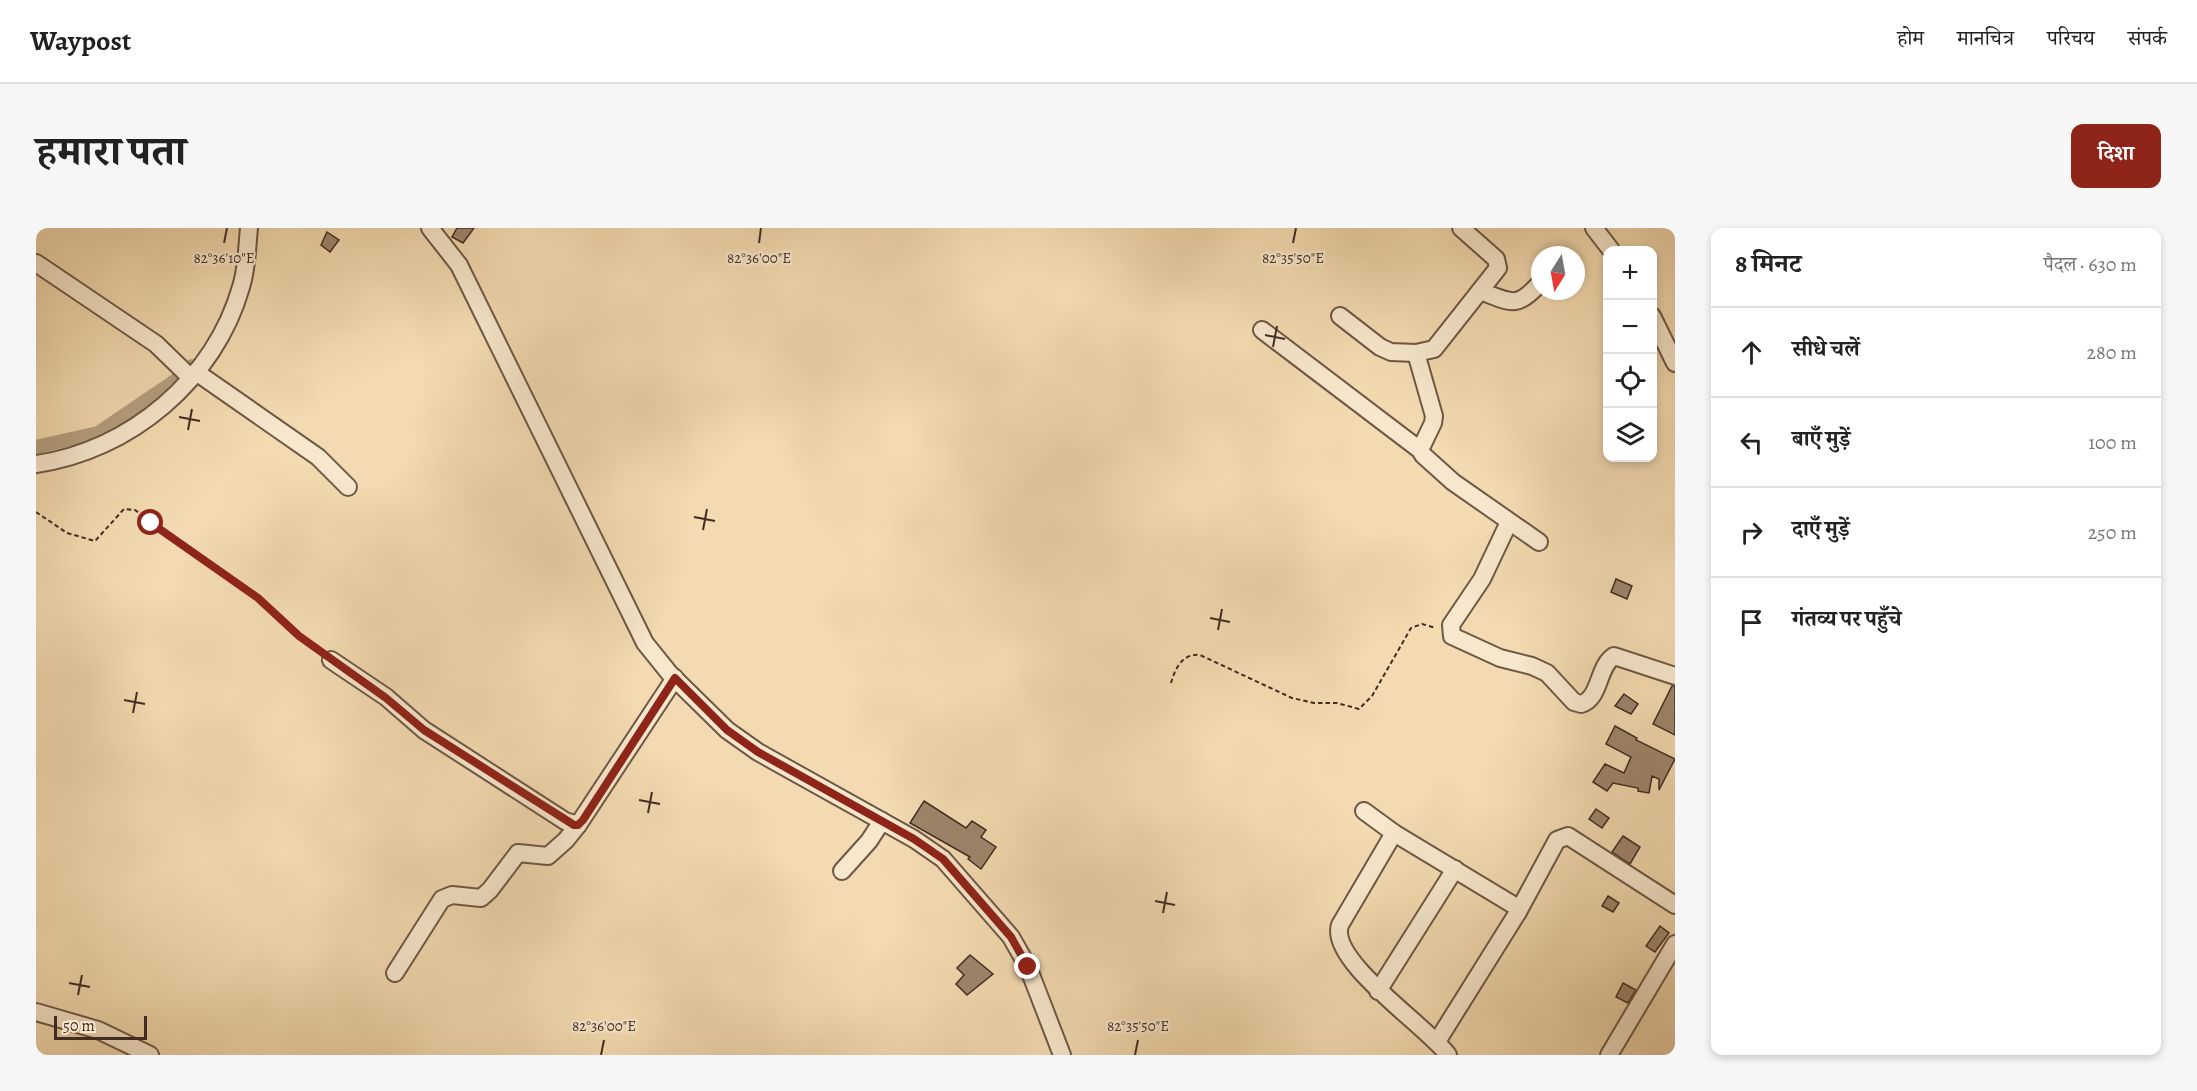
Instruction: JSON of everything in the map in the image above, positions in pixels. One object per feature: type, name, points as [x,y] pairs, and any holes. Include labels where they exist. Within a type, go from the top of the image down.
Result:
[{"type":"street","points":[[36,464],[82,453],[120,437],[156,411],[188,372],[214,348],[240,291],[249,228]]},
{"type":"street","points":[[430,228],[459,265],[633,621],[671,683],[727,730],[758,752],[882,821],[943,859],[1011,937],[1028,967],[1062,1055]]},
{"type":"street","points":[[1340,316],[1380,347],[1402,353],[1434,349],[1480,291],[1498,264],[1496,259],[1461,228]]},
{"type":"street","points":[[1594,228],[1608,246]]},
{"type":"street","points":[[36,263],[142,334],[188,372],[318,457],[348,487]]},
{"type":"street","points":[[1480,291],[1516,302],[1531,293]]},
{"type":"street","points":[[1657,325],[1675,363]]},
{"type":"street","points":[[1262,330],[1420,450],[1454,482],[1539,542]]},
{"type":"street","points":[[1416,353],[1434,416],[1420,450]]},
{"type":"street","points":[[1509,522],[1482,579],[1451,625],[1450,632],[1456,638],[1500,658],[1532,666],[1547,673],[1574,702],[1581,704],[1591,698],[1607,662],[1614,656],[1675,676]]},
{"type":"street","points":[[332,660],[386,698],[424,730],[565,821],[578,825]]},
{"type":"street","points":[[395,973],[442,898],[452,895],[481,898],[518,854],[548,856],[566,840],[671,683]]},
{"type":"street","points":[[1364,811],[1394,833],[1515,906],[1518,912]]},
{"type":"street","points":[[842,871],[869,841],[882,821]]},
{"type":"street","points":[[1394,833],[1338,932],[1357,966],[1378,991],[1438,1040],[1448,1055]]},
{"type":"street","points":[[1438,1040],[1518,912],[1557,840],[1568,836],[1675,905]]},
{"type":"street","points":[[1378,991],[1455,869]]},
{"type":"street","points":[[1609,1055],[1675,944]]},
{"type":"street","points":[[36,1012],[98,1030],[150,1055]]},
{"type":"path","points":[[36,512],[67,533],[95,541],[124,509],[135,510],[258,598],[299,636],[332,660]]},
{"type":"path","points":[[1171,683],[1175,671],[1183,660],[1193,654],[1200,655],[1292,698],[1314,703],[1337,703],[1359,709],[1372,696],[1411,628],[1422,624],[1450,632]]},
{"type":"building","points":[[457,228],[474,228],[463,243],[452,237]]},
{"type":"building","points":[[327,232],[339,240],[330,252],[321,245]]},
{"type":"building","points":[[1616,579],[1632,586],[1627,599],[1611,592]]},
{"type":"building","points":[[1672,686],[1675,686],[1675,735],[1653,724]]},
{"type":"building","points":[[1624,694],[1638,704],[1631,714],[1615,706]]},
{"type":"building","points":[[1615,726],[1637,738],[1636,740],[1675,759],[1659,790],[1659,779],[1652,776],[1649,793],[1638,791],[1638,788],[1613,783],[1607,791],[1593,782],[1605,764],[1624,773],[1631,757],[1606,744]]},
{"type":"building","points":[[924,801],[966,828],[972,821],[986,830],[981,837],[996,847],[981,869],[968,859],[970,857],[910,823]]},
{"type":"building","points":[[1596,809],[1609,818],[1602,828],[1589,819]]},
{"type":"building","points":[[1623,836],[1640,847],[1630,864],[1612,852]]},
{"type":"building","points":[[1608,896],[1619,903],[1613,912],[1602,906]]},
{"type":"building","points":[[1660,926],[1669,933],[1655,952],[1646,946]]},
{"type":"building","points":[[970,955],[993,974],[967,995],[956,984],[964,975],[957,968]]},
{"type":"building","points":[[1623,983],[1636,990],[1628,1003],[1616,997]]},
{"type":"waterway","points":[[36,447],[98,433],[185,374],[192,366]]},
{"type":"route","points":[[151,523],[258,598],[299,636],[386,698],[424,730],[509,786],[574,825],[578,825],[583,820],[675,678],[727,730],[758,752],[914,839],[943,859],[1011,937],[1028,967]]}]
